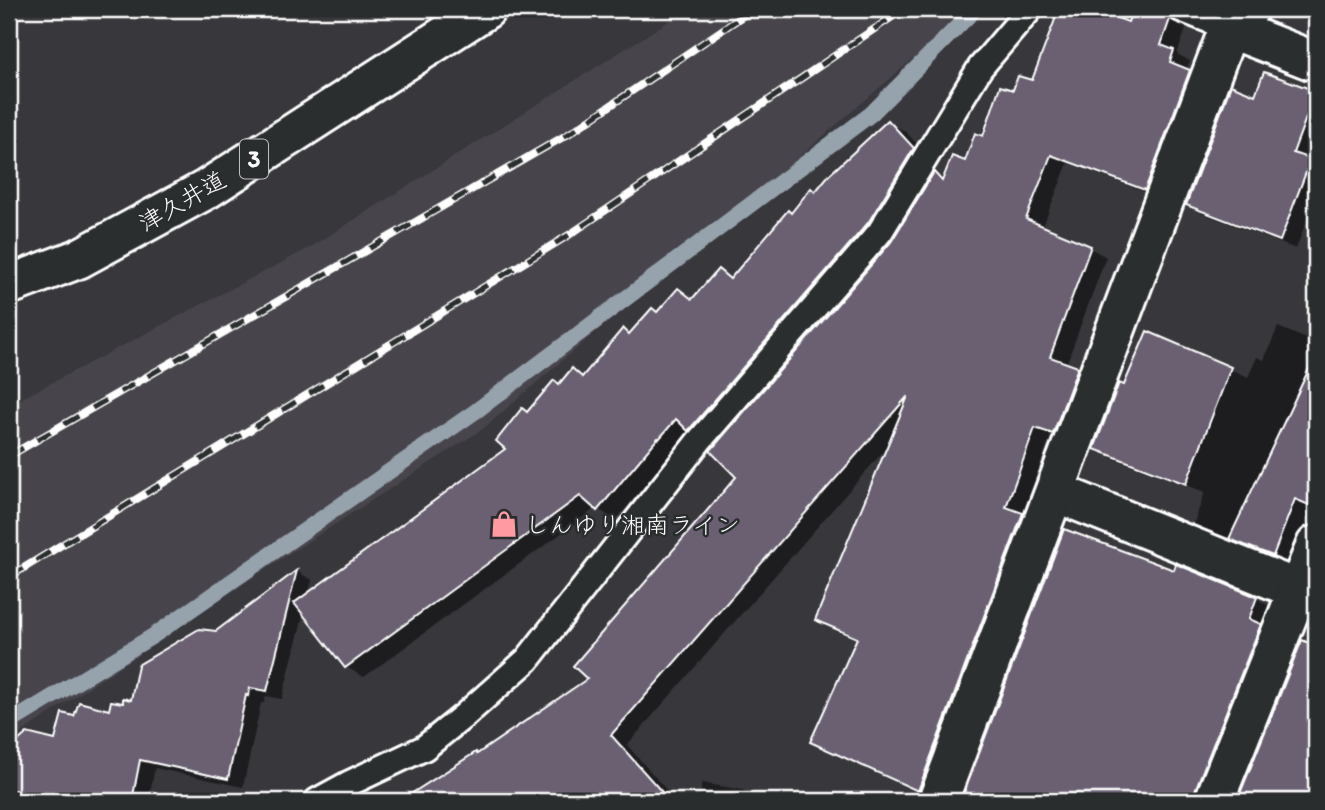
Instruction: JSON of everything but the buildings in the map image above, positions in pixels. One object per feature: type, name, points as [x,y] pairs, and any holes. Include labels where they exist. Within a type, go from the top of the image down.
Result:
[{"type":"street","name":"津久井道","points":[[9,285],[78,259],[207,189],[486,9]]},
{"type":"street","points":[[938,801],[1239,18],[1316,62]]},
{"type":"street","points":[[1055,492],[1307,593]]},
{"type":"street","points":[[1214,801],[1307,593],[1316,545]]},
{"type":"lane","points":[[317,801],[424,748],[527,660],[699,441],[880,232],[980,68],[1030,9]]},
{"type":"lane","points":[[1181,9],[1239,18]]},
{"type":"shaded area","points":[[688,9],[971,9],[483,429],[270,566],[9,741],[9,405],[311,247]]},
{"type":"waterway","points":[[9,723],[153,636],[476,411],[871,114],[975,9]]},
{"type":"railway","points":[[9,456],[570,133],[753,9]]},
{"type":"railway","points":[[9,577],[569,235],[904,9]]},
{"type":"place","name":"しんゆり湘南ライン","points":[[504,524]]}]
